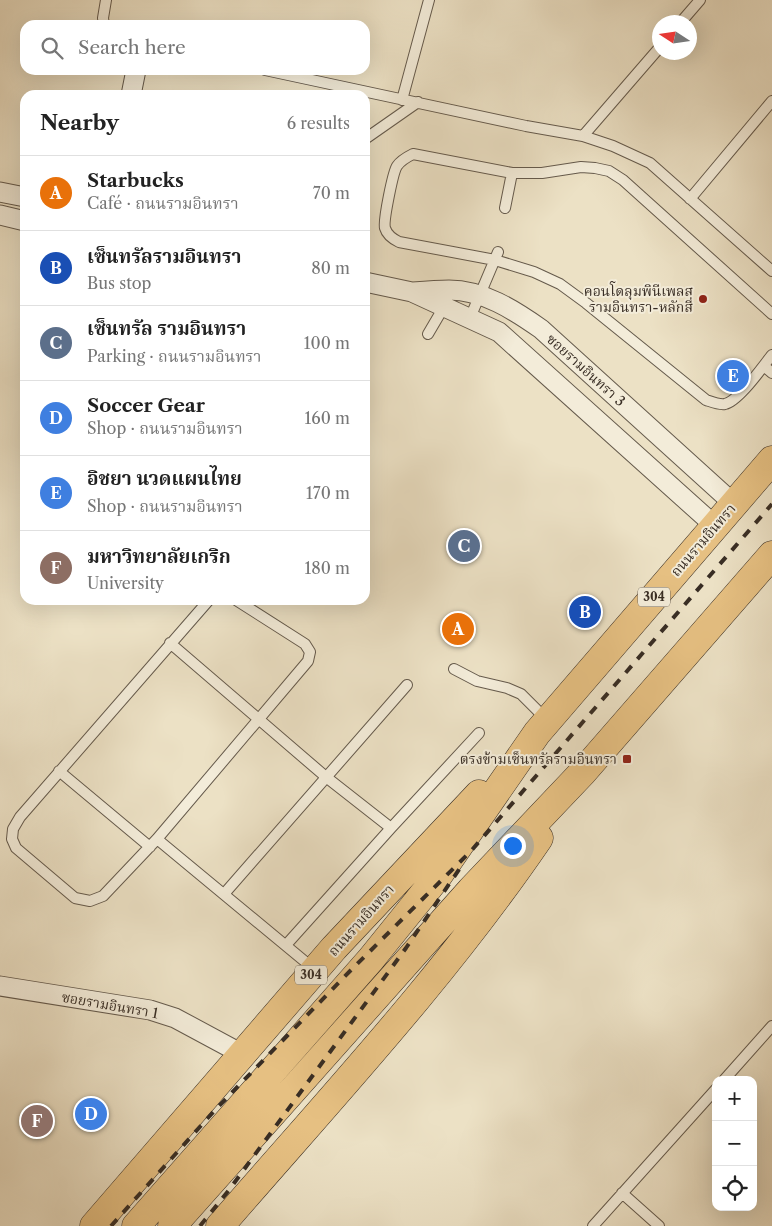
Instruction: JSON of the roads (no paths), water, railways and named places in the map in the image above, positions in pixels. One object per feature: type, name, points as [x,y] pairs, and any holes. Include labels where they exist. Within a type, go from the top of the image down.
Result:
[{"type":"main road","name":"ถนนรามอินทรา","points":[[94,1226],[315,970],[389,888],[542,727],[772,460]]},
{"type":"main road","points":[[172,1226],[471,890],[583,772],[772,555]]},
{"type":"main road","name":"ถนนรามอินทรา","points":[[136,1226],[377,951],[438,876],[542,727]]},
{"type":"main road","points":[[220,1226],[420,995],[463,942],[503,890],[583,772]]},
{"type":"street","points":[[132,90],[135,75]]},
{"type":"street","points":[[0,192],[20,196]]},
{"type":"street","points":[[0,215],[20,220]]},
{"type":"street","name":"ซอยรามอินทรา 3","points":[[370,283],[412,292],[499,332],[715,526]]},
{"type":"street","name":"ซอยรามอินทรา 3","points":[[412,292],[450,290],[480,295],[516,312],[541,329],[734,504]]},
{"type":"street","name":"ซอยรามอินทรา 1","points":[[0,986],[150,1010],[176,1018],[242,1054]]},
{"type":"lane","points":[[103,20],[106,0]]},
{"type":"lane","points":[[402,100],[429,0]]},
{"type":"lane","points":[[687,15],[700,0]]},
{"type":"lane","points":[[583,136],[652,56]]},
{"type":"lane","points":[[288,75],[356,90]]},
{"type":"lane","points":[[370,93],[583,136],[613,146],[650,163],[772,271]]},
{"type":"lane","points":[[690,199],[772,101]]},
{"type":"lane","points":[[370,136],[418,102]]},
{"type":"lane","points":[[772,314],[624,180],[609,171],[581,167],[542,173],[512,173],[413,154],[396,167],[384,217],[385,229],[391,238],[399,242],[497,256],[560,284],[706,400],[726,404],[735,399],[772,355]]},
{"type":"lane","points":[[505,208],[512,173]]},
{"type":"lane","points":[[470,318],[497,256]]},
{"type":"lane","points":[[428,334],[444,308],[450,290]]},
{"type":"lane","points":[[764,366],[772,374]]},
{"type":"lane","points":[[204,605],[59,771],[20,817],[13,829],[12,839],[16,848],[75,898],[90,901],[103,896],[154,843],[308,661],[310,652],[306,644],[244,605]]},
{"type":"lane","points":[[170,643],[326,777],[391,828]]},
{"type":"lane","points":[[454,669],[476,681],[507,688],[520,694],[542,727]]},
{"type":"lane","points":[[224,894],[407,684]]},
{"type":"lane","points":[[286,945],[479,733]]},
{"type":"lane","points":[[59,771],[224,894],[315,970]]},
{"type":"lane","points":[[728,1076],[772,1026]]},
{"type":"lane","points":[[593,1226],[712,1093]]},
{"type":"lane","points":[[622,1193],[659,1226]]},
{"type":"railway","points":[[111,1226],[215,1110],[352,969],[471,851],[772,504]]},
{"type":"railway","points":[[200,1226],[229,1190],[406,948],[460,868]]},
{"type":"place","name":"คอนโดลุมพินีเพลส รามอินทรา-หลักสี่","points":[[703,299]]},
{"type":"place","name":"อิชยา นวดแผนไทย","points":[[733,376]]},
{"type":"place","name":"เซ็นทรัล รามอินทรา","points":[[464,546]]},
{"type":"place","name":"เซ็นทรัลรามอินทรา","points":[[585,612]]},
{"type":"place","name":"Starbucks","points":[[458,629]]},
{"type":"place","name":"ตรงข้ามเซ็นทรัลรามอินทรา","points":[[627,759]]},
{"type":"place","name":"Soccer Gear","points":[[91,1114]]},
{"type":"place","name":"มหาวิทยาลัยเกริก","points":[[37,1121]]}]
